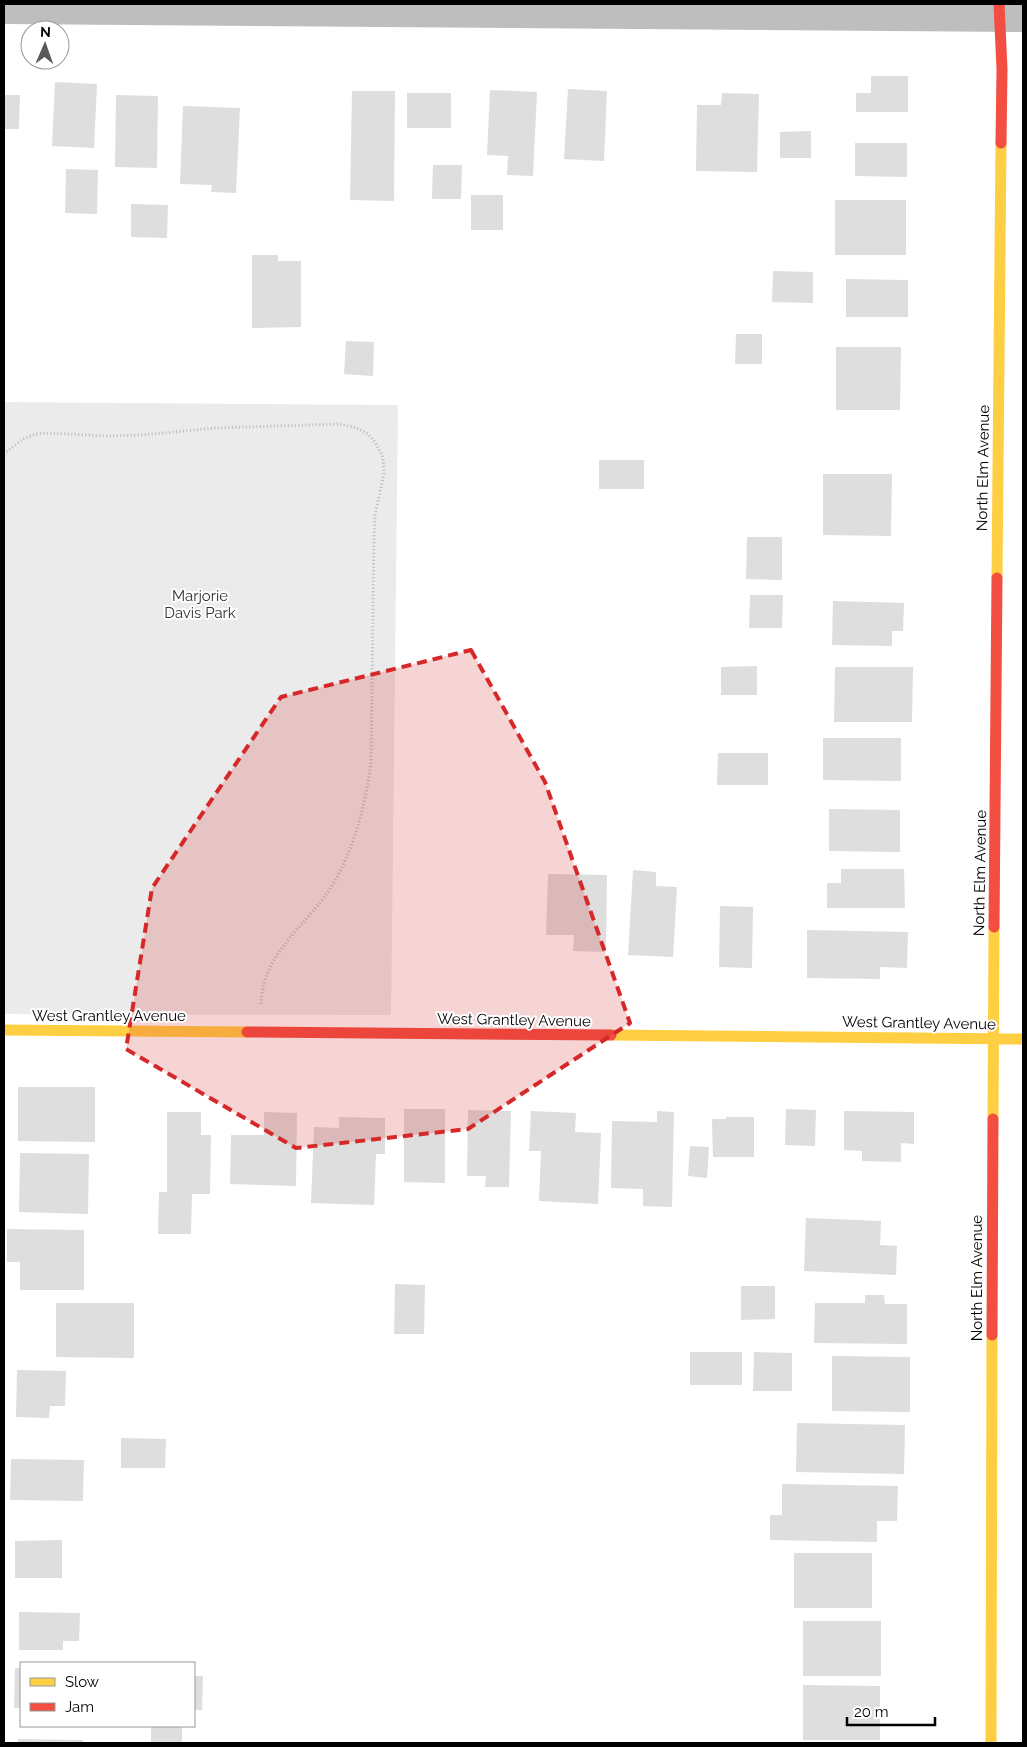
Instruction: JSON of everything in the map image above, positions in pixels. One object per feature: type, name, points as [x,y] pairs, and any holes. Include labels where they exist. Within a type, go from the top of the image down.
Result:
[{"type":"street","points":[[4,10],[421,8],[1007,13]]},
{"type":"street","name":"North Elm Avenue","points":[[991,1743],[993,1039],[1002,79],[1007,13]]},
{"type":"street","name":"West Grantley Avenue","points":[[4,1030],[1023,1039]]},
{"type":"path","points":[[4,454],[23,439],[36,434],[142,435],[215,428],[321,423],[340,424],[357,428],[368,434],[383,457],[384,472],[375,514],[371,763],[366,799],[353,841],[342,867],[329,890],[285,942],[267,976],[261,994],[260,1032]]},
{"type":"highlighted area","points":[[471,650],[545,782],[630,1023],[468,1129],[296,1148],[126,1049],[152,888],[281,697]]},
{"type":"green space","name":"Marjorie Davis Park","points":[[4,402],[398,405],[391,1015],[4,1014]]},
{"type":"building","points":[[871,76],[908,76],[908,112],[856,112],[856,93],[871,93]]},
{"type":"building","points":[[55,82],[97,84],[94,148],[52,146]]},
{"type":"building","points":[[568,89],[607,91],[604,161],[564,159]]},
{"type":"building","points":[[490,90],[537,92],[533,176],[507,175],[508,156],[487,155]]},
{"type":"building","points":[[352,91],[395,91],[394,201],[350,200]]},
{"type":"building","points":[[407,93],[451,93],[451,128],[407,128]]},
{"type":"building","points":[[722,93],[759,94],[757,172],[696,171],[697,105],[721,105]]},
{"type":"building","points":[[4,95],[20,95],[19,129],[4,129]]},
{"type":"building","points":[[116,95],[158,96],[157,168],[115,167]]},
{"type":"building","points":[[183,106],[240,108],[236,193],[211,192],[212,185],[180,184]]},
{"type":"building","points":[[811,131],[811,158],[780,158],[780,132]]},
{"type":"building","points":[[855,143],[907,143],[907,177],[855,176]]},
{"type":"building","points":[[433,165],[462,165],[461,199],[432,199]]},
{"type":"building","points":[[66,169],[98,170],[97,214],[65,213]]},
{"type":"building","points":[[471,195],[503,195],[503,230],[471,230]]},
{"type":"building","points":[[835,200],[906,200],[906,255],[835,255]]},
{"type":"building","points":[[131,204],[168,205],[167,238],[131,237]]},
{"type":"building","points":[[252,255],[278,255],[278,261],[301,261],[301,327],[252,328]]},
{"type":"building","points":[[773,271],[813,272],[813,303],[772,302]]},
{"type":"building","points":[[846,279],[908,280],[908,317],[846,317]]},
{"type":"building","points":[[736,334],[762,334],[762,364],[735,364]]},
{"type":"building","points":[[346,341],[374,342],[373,376],[344,374]]},
{"type":"building","points":[[836,347],[901,347],[900,410],[836,410]]},
{"type":"building","points":[[599,460],[644,460],[644,489],[599,489]]},
{"type":"building","points":[[823,474],[892,474],[891,536],[823,535]]},
{"type":"building","points":[[747,537],[782,537],[782,580],[746,579]]},
{"type":"building","points":[[750,595],[783,595],[782,628],[749,628]]},
{"type":"building","points":[[833,601],[904,603],[903,631],[892,631],[892,646],[832,645]]},
{"type":"building","points":[[757,666],[757,695],[721,695],[721,667]]},
{"type":"building","points":[[835,667],[913,667],[912,722],[834,722]]},
{"type":"building","points":[[823,738],[901,738],[901,781],[823,780]]},
{"type":"building","points":[[718,753],[768,753],[768,785],[717,785]]},
{"type":"building","points":[[829,809],[900,810],[900,852],[829,851]]},
{"type":"building","points":[[841,869],[904,869],[905,908],[827,908],[827,883],[841,883]]},
{"type":"building","points":[[633,870],[656,872],[656,886],[677,887],[673,957],[628,955]]},
{"type":"building","points":[[548,874],[607,875],[606,952],[573,951],[574,935],[546,935]]},
{"type":"building","points":[[720,906],[753,907],[752,968],[719,967]]},
{"type":"building","points":[[807,930],[908,932],[907,968],[880,967],[880,979],[807,978]]},
{"type":"building","points":[[18,1087],[95,1087],[95,1142],[18,1141]]},
{"type":"building","points":[[404,1109],[445,1109],[445,1183],[404,1182]]},
{"type":"building","points":[[786,1109],[816,1110],[815,1146],[785,1145]]},
{"type":"building","points":[[468,1110],[511,1111],[509,1187],[485,1187],[486,1176],[467,1176]]},
{"type":"building","points":[[531,1111],[576,1113],[575,1132],[601,1133],[598,1204],[539,1201],[541,1151],[529,1151]]},
{"type":"building","points":[[657,1111],[674,1112],[672,1207],[643,1206],[643,1189],[611,1188],[612,1121],[657,1122]]},
{"type":"building","points":[[844,1111],[914,1112],[914,1144],[901,1143],[901,1162],[862,1161],[862,1151],[844,1150]]},
{"type":"building","points":[[167,1112],[201,1112],[201,1135],[211,1135],[210,1194],[192,1194],[191,1234],[158,1234],[159,1192],[167,1192]]},
{"type":"building","points":[[264,1112],[297,1113],[296,1186],[230,1184],[231,1135],[264,1135]]},
{"type":"building","points":[[339,1117],[385,1118],[385,1154],[376,1154],[374,1205],[311,1203],[314,1127],[339,1128]]},
{"type":"building","points":[[726,1117],[754,1117],[754,1157],[713,1157],[712,1119],[726,1119]]},
{"type":"building","points":[[690,1146],[709,1147],[707,1178],[688,1176]]},
{"type":"building","points":[[20,1153],[89,1154],[88,1214],[19,1212]]},
{"type":"building","points":[[806,1218],[881,1221],[880,1245],[897,1246],[896,1275],[804,1271]]},
{"type":"building","points":[[7,1229],[84,1230],[84,1290],[20,1290],[20,1262],[7,1262]]},
{"type":"building","points":[[395,1284],[425,1285],[424,1334],[394,1334]]},
{"type":"building","points":[[741,1286],[775,1286],[775,1319],[741,1320]]},
{"type":"building","points":[[865,1295],[884,1295],[885,1304],[907,1304],[907,1344],[814,1343],[815,1303],[865,1303]]},
{"type":"building","points":[[56,1303],[134,1303],[134,1358],[56,1357]]},
{"type":"building","points":[[690,1352],[742,1352],[742,1385],[690,1385]]},
{"type":"building","points":[[754,1352],[792,1353],[792,1391],[753,1391]]},
{"type":"building","points":[[832,1356],[910,1357],[910,1412],[832,1411]]},
{"type":"building","points":[[17,1370],[66,1371],[65,1406],[50,1406],[49,1418],[16,1417]]},
{"type":"building","points":[[797,1423],[905,1425],[904,1474],[796,1472]]},
{"type":"building","points":[[121,1438],[166,1439],[165,1468],[121,1468]]},
{"type":"building","points":[[11,1459],[84,1460],[83,1501],[10,1500]]},
{"type":"building","points":[[782,1484],[898,1486],[897,1521],[877,1521],[877,1542],[770,1540],[770,1515],[782,1515]]},
{"type":"building","points":[[62,1540],[62,1578],[15,1578],[15,1541]]},
{"type":"building","points":[[794,1553],[872,1553],[872,1608],[794,1608]]},
{"type":"building","points":[[19,1612],[80,1613],[79,1641],[63,1641],[63,1650],[19,1650]]},
{"type":"building","points":[[803,1621],[881,1621],[881,1676],[803,1676]]},
{"type":"building","points":[[15,1668],[20,1668],[20,1708],[14,1708]]},
{"type":"building","points":[[195,1676],[203,1676],[202,1710],[195,1710]]},
{"type":"building","points":[[803,1685],[880,1686],[880,1740],[803,1740]]},
{"type":"building","points":[[151,1727],[182,1727],[182,1743],[151,1743]]},
{"type":"building","points":[[18,1739],[83,1740],[83,1743],[18,1743]]},
{"type":"traffic: slow","points":[[997,578],[1001,143]]},
{"type":"traffic: slow","points":[[993,1119],[994,927]]},
{"type":"traffic: slow","points":[[4,1030],[247,1032]]},
{"type":"traffic: slow","points":[[611,1035],[1023,1039]]},
{"type":"traffic: slow","points":[[991,1743],[992,1335]]},
{"type":"traffic: jam","points":[[999,4],[1002,69],[1001,143]]},
{"type":"traffic: jam","points":[[994,927],[997,578]]},
{"type":"traffic: jam","points":[[247,1032],[611,1035]]},
{"type":"traffic: jam","points":[[992,1335],[993,1119]]}]
